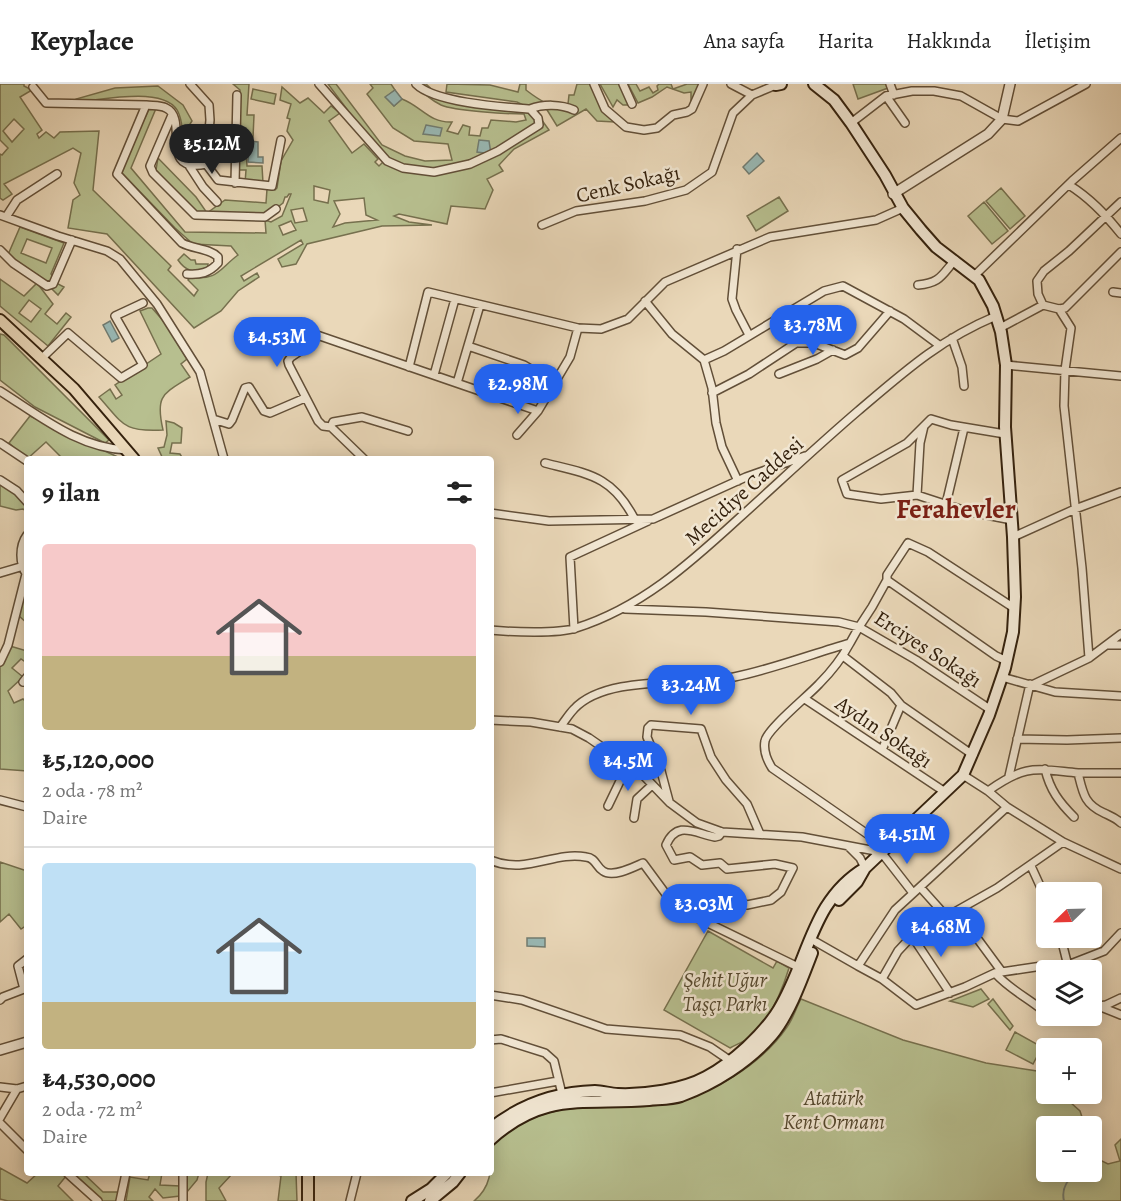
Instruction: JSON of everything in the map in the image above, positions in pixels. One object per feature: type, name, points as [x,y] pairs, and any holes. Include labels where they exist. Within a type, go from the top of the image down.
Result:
[{"type":"main road","points":[[494,1137],[525,1114],[563,1103],[679,1097],[707,1085],[757,1050],[773,1034],[790,1005],[822,924],[833,906],[857,882],[865,868],[963,775],[991,710],[1007,661],[1013,632],[1013,537],[1005,434],[1006,365],[1000,328],[993,306],[979,280],[936,247],[903,208],[893,194],[885,175],[851,123],[834,100],[814,84]]},
{"type":"main road","points":[[0,320],[87,403],[131,455]]},
{"type":"main road","points":[[494,1126],[531,1103],[562,1094],[597,1091],[618,1094],[640,1092],[680,1086],[706,1077],[758,1035],[779,1009],[824,908],[851,876],[865,868]]},
{"type":"main road","points":[[301,1176],[301,1201]]},
{"type":"main road","points":[[308,1176],[308,1201]]},
{"type":"main road","points":[[412,1201],[444,1176]]},
{"type":"main road","points":[[430,1201],[458,1176]]},
{"type":"street","points":[[190,84],[209,105],[206,164],[218,180],[272,186],[281,140]]},
{"type":"street","points":[[319,84],[387,161],[403,168],[434,172],[470,164],[498,151],[539,125],[538,118],[530,109]]},
{"type":"street","points":[[416,84],[425,90],[471,104],[530,109],[543,104],[568,107],[574,110]]},
{"type":"street","points":[[594,84],[605,109],[626,127],[649,130],[657,128],[673,116],[693,109],[704,84]]},
{"type":"street","points":[[623,84],[632,104]]},
{"type":"street","points":[[731,84],[752,95]]},
{"type":"street","name":"Cenk Sokağı","points":[[542,225],[576,211],[645,201],[686,190],[712,172],[733,113],[752,95],[778,84]]},
{"type":"street","points":[[890,84],[890,96],[905,123]]},
{"type":"street","points":[[893,194],[988,134],[1002,119],[1010,84]]},
{"type":"street","points":[[851,123],[890,96],[912,91],[934,91],[961,96],[1002,119],[1018,121],[1086,84]]},
{"type":"street","points":[[33,87],[46,103],[165,107],[175,123],[175,143],[178,154],[217,202]]},
{"type":"street","points":[[235,183],[237,94]]},
{"type":"street","points":[[146,105],[117,174],[182,243],[214,253],[218,257],[218,263],[208,272],[187,274]]},
{"type":"street","points":[[172,115],[150,166],[153,173],[195,215],[265,217],[276,209]]},
{"type":"street","points":[[974,276],[1121,138]]},
{"type":"street","points":[[188,164],[206,164]]},
{"type":"street","points":[[57,174],[17,200],[3,216],[106,251],[120,259],[157,304],[200,372],[223,456]]},
{"type":"street","points":[[1069,185],[1086,196],[1106,215],[1121,234]]},
{"type":"street","points":[[1043,305],[1038,294],[1038,278],[1121,202]]},
{"type":"street","points":[[409,367],[428,292],[578,328],[601,329],[628,319],[665,282],[737,249],[770,237],[876,219],[903,208]]},
{"type":"street","points":[[0,250],[13,263],[47,286],[53,284],[72,240]]},
{"type":"street","points":[[737,249],[732,299],[749,335]]},
{"type":"street","points":[[1000,328],[1043,305],[1059,309],[1065,308],[1121,252]]},
{"type":"street","points":[[918,285],[933,284],[955,260]]},
{"type":"street","points":[[704,360],[724,351],[825,291],[843,286],[891,311],[939,345]]},
{"type":"street","points":[[434,375],[455,299]]},
{"type":"street","points":[[645,302],[672,334],[704,360],[722,447],[738,481]]},
{"type":"street","points":[[42,358],[68,333],[121,378],[133,372],[143,365],[115,316],[143,303]]},
{"type":"street","points":[[457,383],[480,305]]},
{"type":"street","points":[[1059,309],[1071,328],[1065,370],[1064,406],[1089,658]]},
{"type":"street","points":[[712,393],[749,374],[796,343],[814,343],[844,355],[858,348],[891,311]]},
{"type":"street","name":"Mecidiye Caddesi","points":[[494,630],[510,632],[574,629],[622,609],[652,592],[700,555],[808,455],[919,359],[964,329],[996,316]]},
{"type":"street","points":[[517,435],[538,411],[570,357],[578,328]]},
{"type":"street","points":[[317,334],[538,411]]},
{"type":"street","points":[[952,338],[962,367],[964,386]]},
{"type":"street","points":[[468,346],[524,365],[554,383]]},
{"type":"street","points":[[303,350],[288,361],[305,398],[318,421],[323,426],[331,427],[361,456]]},
{"type":"street","points":[[779,374],[833,350]]},
{"type":"street","points":[[1006,365],[1121,376]]},
{"type":"street","points":[[213,419],[228,424],[232,420],[245,388],[249,387],[264,411],[270,413],[305,398]]},
{"type":"street","points":[[0,391],[47,422],[82,441],[131,455]]},
{"type":"street","points":[[331,427],[333,422],[362,417],[408,431]]},
{"type":"street","points":[[1005,434],[964,428],[931,419],[907,443],[842,480],[847,494],[881,499],[917,495],[966,511],[1012,520]]},
{"type":"street","points":[[917,495],[920,443],[924,426]]},
{"type":"street","points":[[946,504],[964,428]]},
{"type":"street","points":[[0,443],[24,459]]},
{"type":"street","points":[[574,629],[570,557],[738,481],[808,455]]},
{"type":"street","points":[[545,463],[595,476],[606,482],[627,504],[635,520]]},
{"type":"street","points":[[0,480],[24,499]]},
{"type":"street","points":[[1013,537],[1075,509],[1121,492]]},
{"type":"street","points":[[494,513],[549,520],[653,519]]},
{"type":"street","points":[[24,539],[22,542],[24,561]]},
{"type":"street","name":"Erciyes Sokağı","points":[[991,710],[916,660],[859,627],[887,580],[887,575],[908,543],[928,552],[1014,608]]},
{"type":"street","points":[[0,573],[24,570]]},
{"type":"street","points":[[0,662],[8,645],[24,574]]},
{"type":"street","points":[[887,580],[996,656],[1007,661]]},
{"type":"street","points":[[622,609],[706,612],[839,622],[859,627],[843,656],[765,740],[766,758],[772,768],[884,849],[914,893]]},
{"type":"street","points":[[1031,685],[1089,658],[1121,634]]},
{"type":"street","points":[[560,727],[574,708],[601,691],[635,684],[692,682],[733,677],[850,643]]},
{"type":"street","points":[[1107,645],[1121,645]]},
{"type":"street","points":[[843,656],[891,693],[901,705],[973,755]]},
{"type":"street","points":[[1002,677],[1055,692],[1121,696]]},
{"type":"street","points":[[1009,776],[1031,685]]},
{"type":"street","name":"Aydın Sokağı","points":[[804,699],[945,792]]},
{"type":"street","points":[[882,750],[901,705]]},
{"type":"street","points":[[494,720],[531,722],[572,729],[631,767],[697,824],[722,831],[802,837],[848,846],[884,849]]},
{"type":"street","points":[[670,803],[661,771],[647,737],[651,725],[701,729],[711,757],[726,780],[747,804],[760,834]]},
{"type":"street","points":[[1017,739],[1121,738]]},
{"type":"street","points":[[608,806],[621,779],[631,767]]},
{"type":"street","points":[[1045,769],[1058,802],[1074,817]]},
{"type":"street","points":[[988,790],[1009,776],[1030,770],[1121,773]]},
{"type":"street","points":[[1078,773],[1086,800],[1093,808],[1121,823]]},
{"type":"street","points":[[963,775],[988,790],[1007,807],[1063,842],[1121,869]]},
{"type":"street","points":[[634,818],[637,799],[652,785]]},
{"type":"street","points":[[0,800],[24,806]]},
{"type":"street","points":[[858,966],[895,910],[1007,807]]},
{"type":"street","points":[[721,894],[747,905],[771,900],[781,892],[793,868],[775,864],[727,869],[720,863],[702,865],[690,857],[674,860],[666,846],[667,841],[680,829],[715,837],[719,836],[722,831]]},
{"type":"street","points":[[882,979],[898,951],[912,936],[998,888],[1063,842]]},
{"type":"street","points":[[848,846],[860,858],[865,868]]},
{"type":"street","points":[[494,862],[503,865],[525,865],[558,858],[585,856],[595,861],[606,873],[629,869],[643,863],[679,909],[798,967]]},
{"type":"street","points":[[1031,866],[1038,882]]},
{"type":"street","points":[[920,887],[946,916]]},
{"type":"street","points":[[957,911],[1005,984],[1036,1005]]},
{"type":"street","points":[[1085,960],[1104,951],[1121,933]]},
{"type":"street","points":[[912,936],[950,993]]},
{"type":"street","points":[[816,942],[882,979],[916,1005],[999,972],[1036,967]]},
{"type":"street","points":[[24,961],[18,966],[24,985]]},
{"type":"street","points":[[0,1000],[24,988]]},
{"type":"street","points":[[494,996],[522,1000],[606,1029],[680,1035],[710,1047],[729,1060]]},
{"type":"street","points":[[1102,1005],[1121,998]]},
{"type":"street","points":[[1102,1009],[1121,1015]]},
{"type":"street","points":[[494,1040],[501,1039],[545,1053],[554,1061],[562,1094]]},
{"type":"street","points":[[0,1050],[24,1043]]},
{"type":"street","points":[[494,1092],[558,1081]]},
{"type":"street","points":[[0,1087],[17,1089],[24,1087]]},
{"type":"street","points":[[0,1118],[17,1089]]},
{"type":"street","points":[[0,1123],[24,1147]]},
{"type":"street","points":[[70,1176],[98,1201]]},
{"type":"street","points":[[120,1201],[125,1176]]},
{"type":"street","points":[[183,1176],[183,1201]]},
{"type":"street","points":[[350,1201],[356,1176]]},
{"type":"green space","points":[[0,84],[24,84],[32,90],[20,97],[42,130],[37,134],[39,138],[46,132],[54,138],[60,132],[99,131],[93,190],[171,266],[168,270],[194,296],[198,290],[188,280],[190,277],[207,277],[217,273],[238,255],[231,246],[193,244],[122,173],[122,165],[151,105],[157,106],[131,168],[185,232],[266,233],[265,220],[271,222],[282,216],[291,194],[267,215],[196,215],[156,170],[158,158],[196,197],[207,213],[225,200],[266,203],[267,189],[277,188],[281,161],[293,140],[287,131],[290,119],[287,118],[291,104],[280,100],[282,87],[300,103],[308,98],[324,113],[331,106],[340,113],[329,121],[352,153],[364,144],[378,159],[375,162],[379,166],[385,160],[328,84],[336,84],[382,145],[405,156],[425,161],[452,160],[448,144],[414,141],[393,128],[367,94],[373,88],[370,84],[391,84],[395,90],[386,97],[394,106],[402,99],[409,102],[437,120],[452,122],[447,131],[458,134],[463,125],[470,127],[469,135],[480,136],[482,128],[488,128],[491,120],[516,122],[526,120],[524,114],[494,113],[441,105],[427,96],[416,84],[426,84],[438,95],[527,107],[517,102],[446,92],[447,84],[490,85],[518,92],[520,84],[526,84],[526,90],[546,103],[562,105],[568,104],[569,95],[574,95],[577,84],[590,84],[614,122],[597,121],[586,109],[557,126],[544,105],[536,112],[549,130],[514,149],[499,165],[503,171],[487,179],[493,190],[485,209],[451,206],[447,224],[399,214],[394,216],[409,222],[432,225],[382,226],[307,244],[296,264],[282,267],[278,259],[303,244],[301,240],[241,276],[244,281],[257,273],[259,277],[238,291],[221,311],[194,328],[107,234],[68,228],[73,200],[80,195],[74,183],[81,153],[73,148],[4,184],[12,194],[3,200],[0,198],[0,154],[2,155],[8,148],[0,140]],"holes":[[[14,119],[24,129],[12,142],[3,131]],[[314,186],[330,190],[328,203],[314,200]],[[364,198],[366,215],[377,220],[345,223],[333,227],[340,214],[334,201]],[[303,208],[307,221],[295,223],[291,210]],[[291,221],[296,230],[283,235],[279,226]]]},
{"type":"green space","points":[[233,84],[249,84],[247,115],[254,115],[253,138],[245,138],[247,166],[262,166],[263,183],[245,183],[246,170],[236,170],[240,90]]},
{"type":"green space","points":[[600,84],[621,84],[632,105],[623,105],[617,100],[613,107]]},
{"type":"green space","points":[[628,84],[636,84],[640,91],[649,87],[653,93],[658,90],[659,84],[671,84],[673,89],[687,84],[703,84],[691,107],[691,92],[684,93],[667,87],[638,103]]},
{"type":"green space","points":[[853,84],[886,84],[888,88],[858,99]]},
{"type":"green space","points":[[158,86],[183,105],[192,121],[190,124],[191,162],[184,155],[183,129],[179,114],[172,105],[162,99],[132,96],[75,102],[76,99],[115,88]]},
{"type":"green space","points":[[253,89],[276,94],[274,104],[251,99]]},
{"type":"green space","points":[[1001,188],[1025,216],[1010,229],[986,201]]},
{"type":"green space","points":[[779,197],[788,211],[756,231],[747,216]]},
{"type":"green space","points":[[984,202],[1008,231],[992,244],[968,216]]},
{"type":"green space","points":[[20,227],[64,243],[51,274],[58,284],[64,287],[58,295],[38,275],[7,257]],"holes":[[[27,239],[52,248],[46,263],[21,253]]]},
{"type":"green space","points":[[184,254],[191,260],[195,260],[196,264],[208,264],[207,271],[194,271],[184,267],[178,260]]},
{"type":"green space","points":[[0,279],[24,296],[37,283],[53,304],[45,314],[57,324],[66,313],[71,317],[48,346],[0,306]],"holes":[[[29,300],[41,309],[31,322],[19,313]]]},
{"type":"green space","points":[[152,308],[166,324],[187,359],[181,364],[190,377],[163,397],[160,409],[163,430],[140,430],[125,425],[99,397],[110,389],[116,399],[122,395],[115,385],[161,354],[140,311]]},
{"type":"green space","points":[[0,334],[4,335],[109,440],[105,443],[35,407],[0,380]]},
{"type":"green space","points":[[30,416],[116,456],[60,456],[46,442],[30,456],[24,456],[9,443]]},
{"type":"green space","points":[[166,421],[182,428],[181,443],[172,443],[170,453],[181,456],[162,456],[158,448],[164,447],[167,435]]},
{"type":"green space","points":[[0,482],[16,492],[24,501],[24,510],[0,506]]},
{"type":"green space","points":[[23,595],[24,620],[19,616]]},
{"type":"green space","points":[[10,646],[24,650],[24,661],[21,659],[12,668],[23,677],[8,691],[14,703],[24,700],[24,771],[0,769],[0,665]]},
{"type":"green space","points":[[0,862],[24,870],[24,927],[21,929],[9,914],[0,922]]},
{"type":"green space","name":"Şehit Uğur Taşçı Parkı","points":[[708,931],[773,968],[777,961],[789,968],[770,1013],[752,1036],[730,1048],[664,1010]]},
{"type":"green space","points":[[981,989],[989,999],[973,1007],[950,1001]]},
{"type":"green space","name":"Atatürk Kent Ormanı","points":[[801,999],[903,1040],[986,1063],[1036,1071],[1036,1104],[1072,1104],[1082,1116],[1036,1116],[1036,1182],[1102,1182],[1102,1161],[1108,1164],[1120,1161],[1115,1145],[1121,1139],[1121,1201],[474,1201],[484,1189],[489,1176],[494,1176],[494,1144],[528,1120],[566,1109],[645,1107],[683,1100],[700,1094],[749,1066],[764,1054],[787,1027]]},
{"type":"green space","points":[[993,999],[1013,1026],[1010,1030],[988,1004]]},
{"type":"green space","points":[[1015,1032],[1036,1044],[1036,1058],[1033,1064],[1006,1050]]},
{"type":"green space","points":[[0,1168],[27,1183],[35,1176],[66,1176],[58,1186],[73,1201],[8,1201],[0,1199]]},
{"type":"green space","points":[[72,1176],[86,1176],[103,1192],[120,1192],[118,1201],[100,1201]]},
{"type":"green space","points":[[149,1176],[162,1176],[160,1185],[180,1186],[180,1196],[163,1198],[155,1189],[149,1197],[153,1201],[126,1201],[130,1177],[148,1180]]},
{"type":"green space","points":[[185,1176],[198,1176],[197,1180],[187,1192]]},
{"type":"green space","points":[[207,1176],[230,1176],[219,1188],[226,1201],[206,1201]]},
{"type":"green space","points":[[281,1176],[296,1176],[297,1201],[278,1201]]},
{"type":"water","points":[[395,90],[402,99],[394,106],[385,97]]},
{"type":"water","points":[[426,125],[442,128],[440,136],[423,134]]},
{"type":"water","points":[[479,140],[489,141],[491,154],[477,152]]},
{"type":"water","points":[[248,141],[258,142],[258,157],[263,157],[263,163],[248,162]]},
{"type":"water","points":[[757,153],[764,161],[749,174],[743,167]]},
{"type":"water","points":[[110,321],[119,338],[112,342],[103,325]]},
{"type":"water","points":[[527,938],[545,938],[545,947],[527,946]]},
{"type":"waterway","points":[[1064,1201],[1068,1182]]},
{"type":"district","name":"Ferahevler","points":[[956,509]]}]
